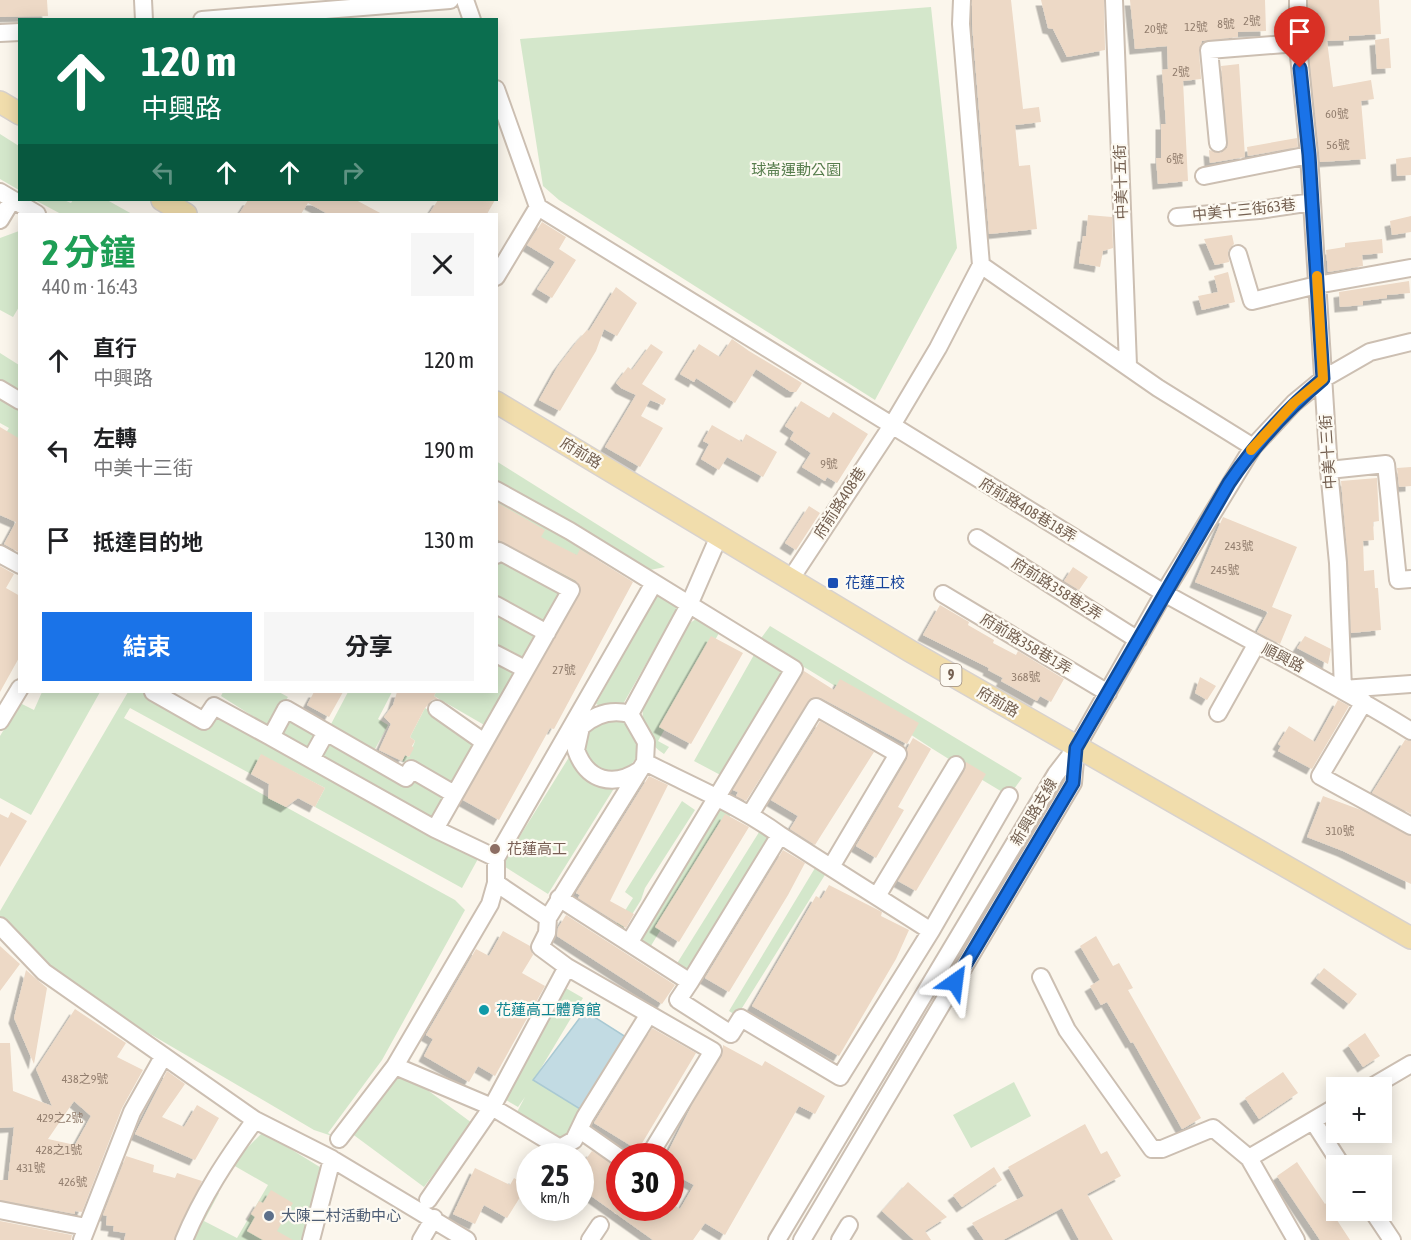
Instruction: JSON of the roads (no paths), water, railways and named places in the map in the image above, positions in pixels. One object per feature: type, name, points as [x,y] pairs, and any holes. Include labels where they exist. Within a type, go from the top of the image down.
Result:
[{"type":"main road","points":[[0,102],[18,113]]},
{"type":"main road","points":[[164,201],[184,213]]},
{"type":"main road","name":"府前路","points":[[498,403],[790,580],[1076,748],[1411,938]]},
{"type":"street","points":[[143,0],[144,18]]},
{"type":"street","points":[[234,18],[387,8],[450,0]]},
{"type":"street","points":[[465,0],[471,18]]},
{"type":"street","points":[[962,0],[961,24],[981,265],[1190,409],[1253,447]]},
{"type":"street","name":"中美十五街","points":[[1114,0],[1128,365]]},
{"type":"street","name":"中美十三街","points":[[1298,0],[1298,43],[1309,155],[1329,470],[1338,563],[1343,689]]},
{"type":"street","points":[[0,33],[18,32]]},
{"type":"street","points":[[1218,143],[1209,50],[1298,43]]},
{"type":"street","points":[[498,95],[538,207],[498,274]]},
{"type":"street","points":[[1204,176],[1309,155]]},
{"type":"street","points":[[0,220],[6,196],[35,213]]},
{"type":"street","name":"中美十三街63巷","points":[[1177,217],[1259,210],[1312,202]]},
{"type":"street","name":"府前路408巷18弄","points":[[538,207],[891,427],[1164,593]]},
{"type":"street","points":[[1238,254],[1252,301],[1317,285],[1410,268]]},
{"type":"street","name":"府前路408巷","points":[[790,580],[891,427],[938,348],[981,265]]},
{"type":"street","points":[[1076,748],[1164,593],[1253,447],[1294,403],[1323,379],[1370,352],[1411,342]]},
{"type":"street","points":[[0,389],[18,400]]},
{"type":"street","points":[[1329,470],[1386,464],[1398,580],[1411,579]]},
{"type":"street","points":[[498,491],[794,669],[629,943]]},
{"type":"street","points":[[630,714],[689,605],[719,536]]},
{"type":"street","name":"府前路358巷2弄","points":[[977,538],[1138,640]]},
{"type":"street","points":[[435,829],[571,590],[498,553]]},
{"type":"street","points":[[0,554],[18,565]]},
{"type":"street","points":[[339,1139],[395,1066],[490,904],[496,883],[496,858],[578,725],[654,583]]},
{"type":"street","name":"順興路","points":[[1164,593],[1256,645],[1343,689],[1411,731]]},
{"type":"street","name":"府前路358巷1弄","points":[[943,594],[1108,693]]},
{"type":"street","points":[[498,606],[547,633]]},
{"type":"street","points":[[1218,713],[1256,645]]},
{"type":"street","points":[[498,655],[525,669]]},
{"type":"street","points":[[1343,689],[1411,684]]},
{"type":"street","points":[[0,721],[18,691]]},
{"type":"street","points":[[155,693],[204,721],[214,706],[435,829],[496,858]]},
{"type":"street","points":[[1364,702],[1320,776],[1411,826]]},
{"type":"street","points":[[751,813],[816,707],[898,754],[831,867]]},
{"type":"street","points":[[271,737],[286,709],[406,778],[411,769],[454,794]]},
{"type":"street","points":[[437,709],[484,742]]},
{"type":"street","points":[[578,725],[603,713],[630,714]]},
{"type":"street","points":[[630,714],[646,742],[644,765],[559,898],[548,918],[547,933],[540,947],[567,967],[713,1051],[657,1143]]},
{"type":"street","points":[[578,725],[576,750],[588,772],[600,778],[618,779],[625,778],[644,765]]},
{"type":"street","points":[[311,759],[326,732]]},
{"type":"street","name":"新興路支線","points":[[777,1240],[1056,774],[1076,748]]},
{"type":"street","name":"新興路支線","points":[[802,1240],[1073,783],[1076,748]]},
{"type":"street","points":[[644,765],[717,800],[751,813],[780,835],[931,931]]},
{"type":"street","points":[[877,896],[956,765]]},
{"type":"street","points":[[780,835],[678,1000],[730,1034],[741,1018],[840,1077],[931,931],[1009,796]]},
{"type":"street","points":[[496,883],[548,918]]},
{"type":"street","points":[[559,898],[690,982]]},
{"type":"street","points":[[0,926],[44,972],[162,1057],[255,1120],[333,1159],[467,1240]]},
{"type":"street","points":[[428,1200],[492,1107],[567,967]]},
{"type":"street","points":[[1041,977],[1067,1030],[1152,1149],[1162,1149],[1213,1128],[1249,1158],[1289,1238]]},
{"type":"street","points":[[395,1066],[492,1107],[561,1148],[574,1140],[585,1117],[649,1014]]},
{"type":"street","points":[[0,1210],[87,1226],[132,1112],[162,1057]]},
{"type":"street","points":[[1389,1077],[1411,1064]]},
{"type":"street","points":[[1249,1158],[1326,1113]]},
{"type":"street","points":[[184,1240],[196,1210],[224,1163],[255,1120]]},
{"type":"street","points":[[1313,1121],[1335,1155]]},
{"type":"street","points":[[580,1130],[606,1148]]},
{"type":"street","points":[[311,1240],[333,1159]]},
{"type":"street","points":[[421,1240],[434,1218]]},
{"type":"street","points":[[1379,1221],[1392,1240]]},
{"type":"street","points":[[590,1240],[600,1225]]},
{"type":"street","points":[[840,1240],[849,1225]]},
{"type":"water","points":[[585,1011],[629,1039],[580,1109],[533,1080]]},
{"type":"place","name":"花蓮工校","points":[[833,583]]},
{"type":"place","name":"花蓮高工","points":[[495,849]]},
{"type":"place","name":"花蓮高工體育館","points":[[484,1010]]},
{"type":"place","name":"大陳二村活動中心","points":[[269,1216]]},
{"type":"park label","name":"球崙運動公園","points":[[796,170]]}]
